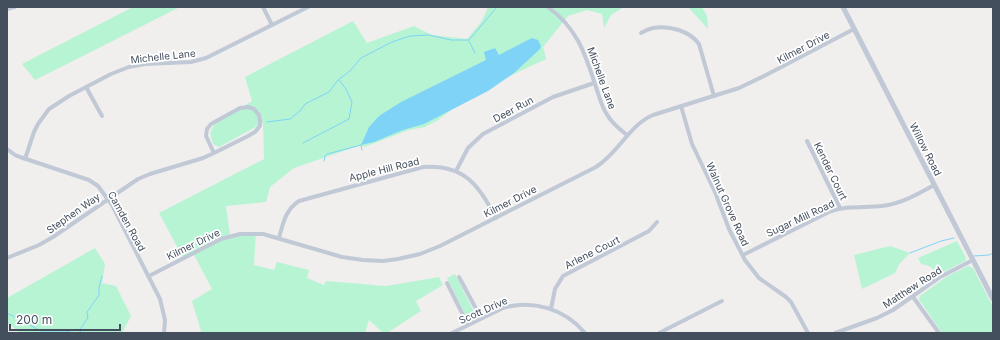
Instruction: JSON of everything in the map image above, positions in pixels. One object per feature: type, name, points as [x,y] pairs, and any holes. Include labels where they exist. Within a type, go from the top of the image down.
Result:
[{"type":"street","points":[[7,9],[15,7]]},
{"type":"street","points":[[263,7],[272,25]]},
{"type":"street","name":"Michelle Lane","points":[[25,159],[34,132],[44,116],[61,100],[111,74],[129,67],[145,64],[191,62],[206,58],[308,7]]},
{"type":"street","name":"Michelle Lane","points":[[548,7],[563,20],[577,36],[584,50],[606,115],[614,125],[627,135]]},
{"type":"street","name":"Willow Road","points":[[843,7],[993,299]]},
{"type":"street","points":[[641,33],[653,28],[669,28],[684,31],[696,39],[699,44],[714,96]]},
{"type":"street","name":"Kilmer Drive","points":[[149,276],[231,235],[253,233],[279,238],[342,257],[363,260],[390,260],[409,257],[431,250],[603,163],[627,135],[643,120],[653,115],[733,91],[854,29]]},
{"type":"street","name":"Deer Run","points":[[456,171],[468,148],[483,134],[553,97],[594,83]]},
{"type":"street","points":[[86,87],[102,116]]},
{"type":"street","name":"Walnut Grove Road","points":[[682,106],[692,144],[715,192],[729,228],[743,255],[759,278],[791,302],[808,333]]},
{"type":"street","name":"Stephen Way","points":[[7,258],[45,242],[138,179],[203,158],[214,153],[255,132],[260,126],[260,121],[259,115],[254,109],[248,107],[240,108],[211,124],[207,129],[206,136],[214,153]]},
{"type":"street","name":"Kender Court","points":[[807,141],[840,208]]},
{"type":"street","name":"Camden Road","points":[[7,149],[15,155],[86,179],[98,186],[108,199],[149,276],[162,305],[165,320],[164,333]]},
{"type":"street","name":"Apple Hill Road","points":[[279,238],[287,212],[295,203],[303,199],[423,167],[436,167],[456,171],[470,180],[486,199],[496,218]]},
{"type":"street","name":"Sugar Mill Road","points":[[743,255],[808,222],[840,208],[865,208],[890,205],[911,197],[934,185]]},
{"type":"street","name":"Arlene Court","points":[[551,309],[556,290],[563,276],[649,231],[657,222]]},
{"type":"street","name":"Matthew Road","points":[[836,333],[877,318],[897,308],[940,277],[973,260]]},
{"type":"street","points":[[459,277],[481,318]]},
{"type":"street","points":[[447,283],[468,324]]},
{"type":"street","points":[[913,297],[939,333]]},
{"type":"street","points":[[659,333],[722,301]]},
{"type":"street","name":"Scott Drive","points":[[452,333],[468,324],[512,305],[525,305],[540,306],[551,309],[568,317],[585,333]]},
{"type":"green space","points":[[133,7],[180,7],[35,80],[22,64]]},
{"type":"green space","points":[[488,7],[624,7],[611,15],[604,28],[602,14],[587,10],[568,16],[543,47],[546,59],[514,74],[455,107],[438,120],[425,127],[409,130],[364,147],[361,145],[294,168],[270,187],[266,202],[226,206],[230,235],[256,232],[254,265],[274,270],[277,262],[309,270],[307,278],[324,285],[326,281],[386,286],[439,277],[443,285],[416,301],[421,311],[387,333],[383,333],[369,320],[365,333],[201,333],[192,301],[212,289],[193,253],[183,258],[159,213],[264,159],[263,123],[219,147],[213,144],[210,133],[214,125],[252,101],[245,77],[353,21],[367,43],[414,26],[432,35],[467,39],[482,21]]},
{"type":"green space","points":[[688,7],[702,7],[707,16],[708,29]]},
{"type":"green space","points":[[957,241],[966,258],[965,261],[934,277],[931,267],[921,264],[918,258]]},
{"type":"green space","points":[[890,246],[910,253],[900,263],[895,273],[862,289],[854,255]]},
{"type":"green space","points":[[95,248],[105,264],[102,283],[116,286],[131,316],[122,333],[19,333],[7,323],[7,298]]},
{"type":"green space","points":[[968,266],[973,268],[993,307],[993,333],[942,333],[920,301],[920,296],[946,277]]},
{"type":"green space","points":[[455,274],[476,316],[468,320],[447,278]]},
{"type":"water","points":[[532,38],[538,40],[541,46],[540,49],[514,73],[488,91],[424,124],[403,130],[374,142],[361,145],[369,127],[379,116],[401,102],[486,60],[484,52],[495,48],[499,55]]},
{"type":"waterway","points":[[267,122],[290,119],[300,111],[305,104],[329,92],[338,80],[350,71],[361,58],[392,42],[410,36],[429,35],[451,40],[469,40],[497,7]]},
{"type":"waterway","points":[[469,41],[475,53]]},
{"type":"waterway","points":[[303,143],[349,119],[352,102],[346,89],[339,80]]},
{"type":"waterway","points":[[361,145],[362,150]]},
{"type":"waterway","points":[[324,161],[327,154],[361,145]]},
{"type":"waterway","points":[[910,253],[941,241],[954,238]]},
{"type":"waterway","points":[[974,256],[989,255],[993,253]]},
{"type":"waterway","points":[[79,330],[88,318],[87,312],[99,295],[99,287],[102,276]]},
{"type":"waterway","points":[[7,313],[43,332],[66,332],[77,329],[82,333]]}]
